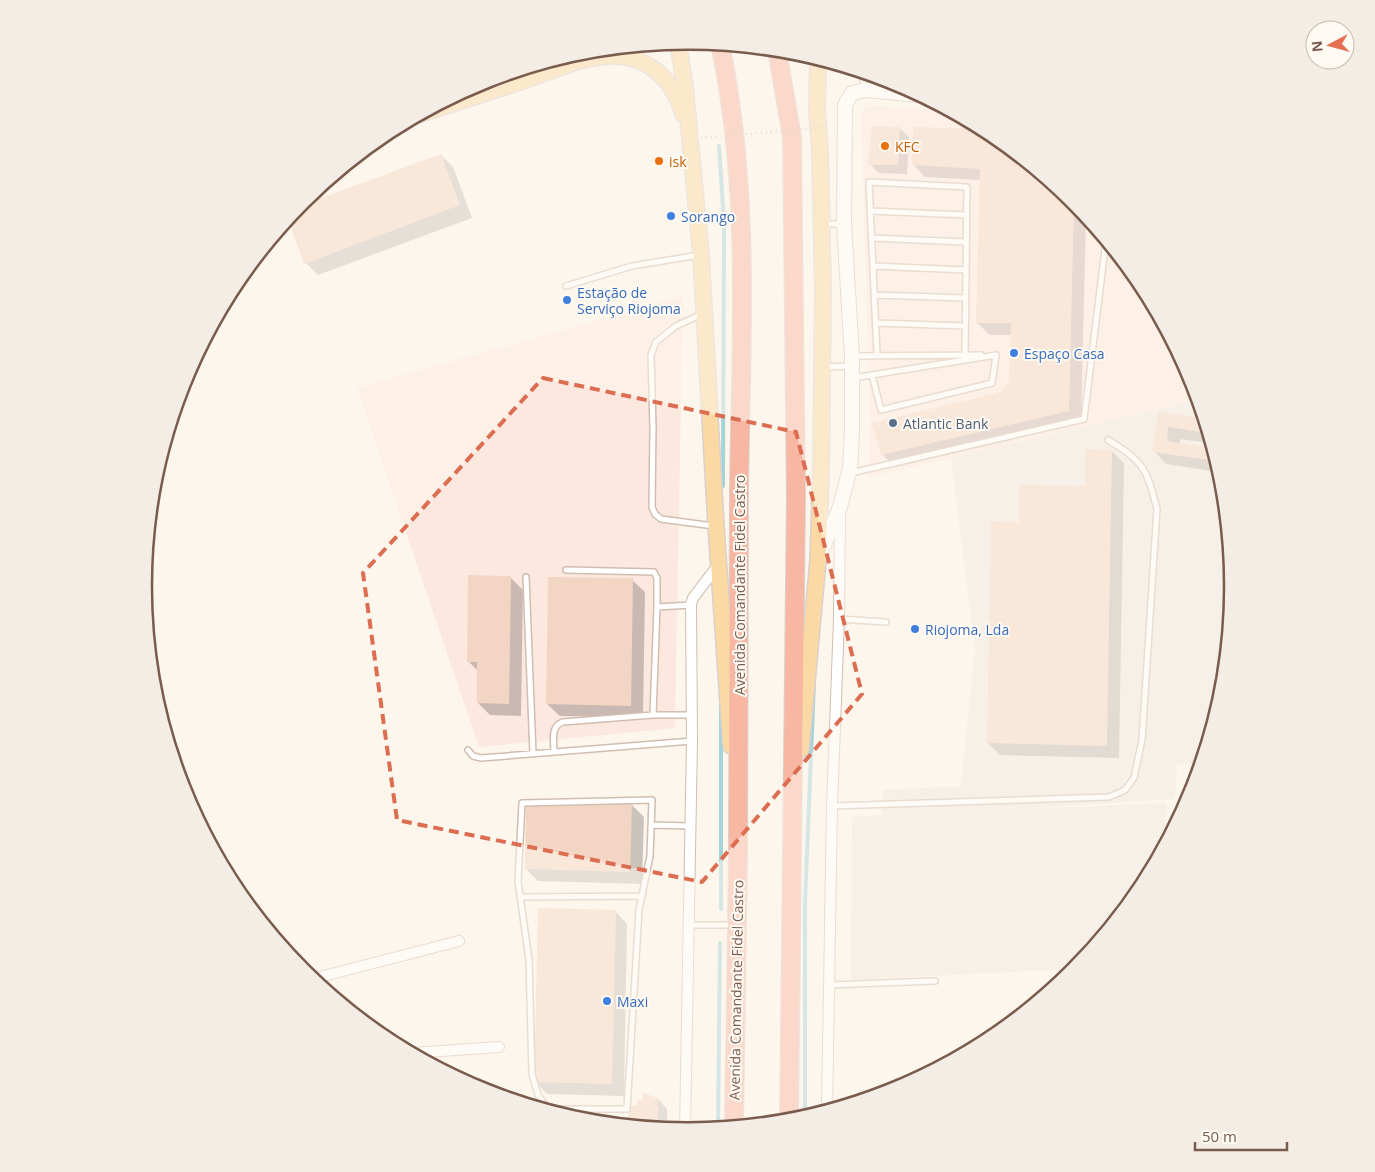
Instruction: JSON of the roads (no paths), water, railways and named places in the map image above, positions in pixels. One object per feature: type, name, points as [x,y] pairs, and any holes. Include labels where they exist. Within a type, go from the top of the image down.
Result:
[{"type":"highway","name":"Avenida Comandante Fidel Castro","points":[[721,51],[734,128],[740,211],[742,350],[739,489],[738,857],[734,1120]]},
{"type":"highway","points":[[778,58],[792,136],[796,496],[793,855],[788,1113]]},
{"type":"main road","points":[[679,50],[685,86],[701,255],[716,526],[738,857]]},
{"type":"main road","points":[[610,56],[635,59],[650,66],[674,90],[687,130],[694,173]]},
{"type":"main road","points":[[455,103],[579,62],[601,57]]},
{"type":"main road","points":[[808,64],[817,111]]},
{"type":"main road","points":[[793,855],[804,700],[818,560],[822,367],[818,66]]},
{"type":"street","points":[[818,560],[840,507],[848,474],[852,431],[852,367],[844,224],[845,105],[852,94],[864,91],[899,94]]},
{"type":"street","points":[[827,1104],[832,806],[839,620],[840,507]]},
{"type":"street","points":[[685,1122],[692,741],[692,604],[693,598],[719,564]]},
{"type":"street","points":[[321,977],[459,940]]},
{"type":"street","points":[[424,1053],[499,1047]]},
{"type":"lane","points":[[863,79],[864,91]]},
{"type":"lane","points":[[878,355],[868,182],[967,187],[965,358]]},
{"type":"lane","points":[[870,211],[967,214]]},
{"type":"lane","points":[[821,224],[844,224]]},
{"type":"lane","points":[[871,238],[966,242]]},
{"type":"lane","points":[[848,474],[1084,419],[1105,250]]},
{"type":"lane","points":[[566,286],[632,266],[701,255]]},
{"type":"lane","points":[[873,266],[966,270]]},
{"type":"lane","points":[[874,295],[966,298]]},
{"type":"lane","points":[[704,312],[676,326],[656,342],[651,355],[653,427],[652,507],[655,514],[661,519],[716,526]]},
{"type":"lane","points":[[876,323],[965,326]]},
{"type":"lane","points":[[852,367],[878,355],[965,358]]},
{"type":"lane","points":[[822,367],[852,367],[872,375],[965,358],[996,355],[992,383],[881,410],[872,375]]},
{"type":"lane","points":[[832,806],[1109,797],[1125,790],[1134,778],[1142,740],[1157,509],[1149,480],[1138,461],[1108,440]]},
{"type":"lane","points":[[566,570],[654,572],[656,574],[657,607],[653,715]]},
{"type":"lane","points":[[526,577],[533,754]]},
{"type":"lane","points":[[657,607],[692,604]]},
{"type":"lane","points":[[839,620],[886,622]]},
{"type":"lane","points":[[554,752],[554,728],[558,723],[653,715],[691,715]]},
{"type":"lane","points":[[468,750],[473,756],[481,758],[692,741]]},
{"type":"lane","points":[[544,1102],[538,1094],[532,1074],[529,960],[518,881],[522,803],[652,800],[650,856],[639,910],[627,1109],[570,1109]]},
{"type":"lane","points":[[651,825],[690,826]]},
{"type":"lane","points":[[520,897],[642,896]]},
{"type":"lane","points":[[688,925],[736,925]]},
{"type":"lane","points":[[829,986],[935,981]]},
{"type":"waterway","points":[[719,146],[724,223],[723,486]]},
{"type":"waterway","points":[[805,1109],[805,903],[814,681]]},
{"type":"waterway","points":[[721,706],[721,909]]},
{"type":"waterway","points":[[718,1121],[720,943]]},
{"type":"place","name":"KFC","points":[[885,146]]},
{"type":"place","name":"isk","points":[[659,161]]},
{"type":"place","name":"Sorango","points":[[671,216]]},
{"type":"place","name":"Estação de Serviço Riojoma","points":[[567,300]]},
{"type":"place","name":"Espaço Casa","points":[[1014,353]]},
{"type":"place","name":"Atlantic Bank","points":[[893,423]]},
{"type":"place","name":"Riojoma, Lda","points":[[915,629]]},
{"type":"place","name":"Maxi","points":[[607,1001]]}]
